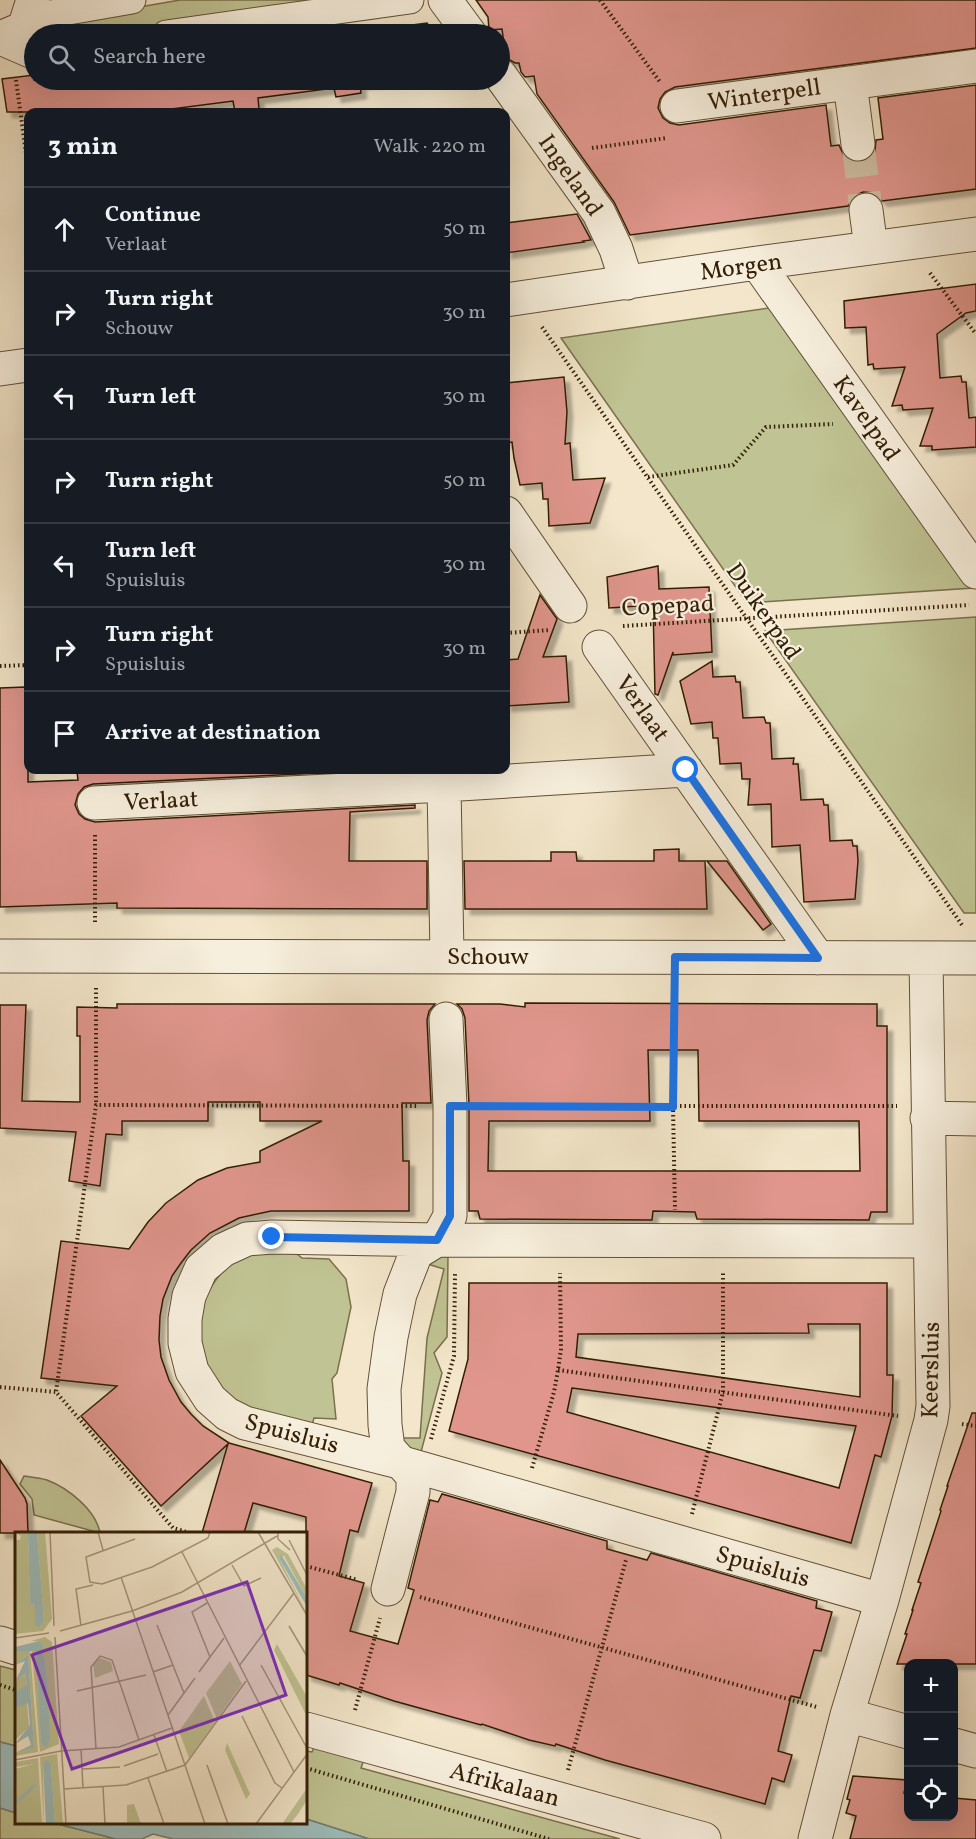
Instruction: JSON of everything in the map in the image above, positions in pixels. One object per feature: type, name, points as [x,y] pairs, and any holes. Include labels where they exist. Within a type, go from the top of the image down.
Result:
[{"type":"street","points":[[25,24],[31,9],[132,0]]},
{"type":"street","points":[[238,24],[410,0]]},
{"type":"street","points":[[445,0],[463,24]]},
{"type":"street","points":[[12,45],[24,28]]},
{"type":"street","name":"Winterpell","points":[[677,106],[976,66]]},
{"type":"street","name":"Winterpell","points":[[850,83],[858,144]]},
{"type":"street","name":"Ingeland","points":[[510,89],[599,213],[616,249],[627,283]]},
{"type":"street","points":[[866,210],[870,248]]},
{"type":"street","name":"Morgen","points":[[513,299],[976,234]]},
{"type":"street","name":"Kavelpad","points":[[757,264],[976,573]]},
{"type":"street","points":[[0,369],[24,366]]},
{"type":"street","points":[[510,521],[561,618]]},
{"type":"street","name":"Verlaat","points":[[610,637],[686,770],[818,958]]},
{"type":"street","name":"Verlaat","points":[[94,803],[686,770]]},
{"type":"street","points":[[444,785],[447,956]]},
{"type":"street","name":"Schouw","points":[[0,956],[976,958]]},
{"type":"street","name":"Keersluis","points":[[815,1839],[847,1715],[882,1600],[933,1406],[926,958]]},
{"type":"street","points":[[388,1589],[413,1491],[413,1466],[388,1448],[384,1389],[400,1294],[416,1253],[446,1240],[450,1216],[450,1106],[446,1018]]},
{"type":"street","points":[[927,1112],[976,1119]]},
{"type":"street","name":"Spuisluis","points":[[882,1600],[413,1466],[245,1423],[227,1414],[210,1399],[192,1371],[185,1343],[185,1319],[189,1296],[201,1269],[223,1250],[247,1239],[272,1237],[446,1240],[930,1241]]},
{"type":"street","points":[[0,1643],[15,1648]]},
{"type":"street","points":[[847,1715],[904,1731]]},
{"type":"street","name":"Afrikalaan","points":[[308,1730],[704,1839]]},
{"type":"street","points":[[958,1745],[976,1751]]},
{"type":"path","points":[[556,153],[689,135],[692,130],[600,0]]},
{"type":"path","points":[[12,45],[24,137]]},
{"type":"path","points":[[907,243],[976,334]]},
{"type":"path","name":"Duikerpad","points":[[513,299],[648,477],[964,926]]},
{"type":"path","points":[[648,477],[733,465],[766,427],[870,423]]},
{"type":"path","name":"Copepad","points":[[610,637],[747,618],[976,605]]},
{"type":"path","points":[[510,632],[561,618]]},
{"type":"path","points":[[0,666],[24,665]]},
{"type":"path","points":[[675,957],[673,1107],[676,1241]]},
{"type":"path","points":[[56,1392],[96,1105],[673,1107],[927,1112]]},
{"type":"path","points":[[413,1466],[454,1356],[454,1289],[446,1240]]},
{"type":"path","points":[[522,1497],[554,1392],[561,1349],[561,1279],[556,1240]]},
{"type":"path","points":[[684,1543],[723,1392],[723,1241]]},
{"type":"path","points":[[558,1370],[931,1420]]},
{"type":"path","points":[[0,1387],[56,1392],[176,1531]]},
{"type":"path","points":[[560,1799],[634,1529]]},
{"type":"path","points":[[308,1567],[847,1715]]},
{"type":"path","points":[[346,1740],[388,1589]]},
{"type":"path","points":[[0,1685],[15,1690]]},
{"type":"path","points":[[308,1769],[549,1839]]},
{"type":"green space","points":[[180,0],[352,0],[181,24],[42,24]]},
{"type":"green space","points":[[776,307],[973,588],[747,603],[561,338]]},
{"type":"green space","points":[[976,617],[976,913],[964,913],[765,631]]},
{"type":"green space","points":[[291,1249],[302,1258],[329,1259],[346,1279],[351,1307],[337,1373],[332,1379],[336,1419],[314,1418],[311,1428],[259,1416],[243,1408],[211,1377],[199,1346],[200,1316],[204,1302],[219,1276],[236,1260],[243,1257]]},
{"type":"green space","points":[[429,1255],[448,1257],[447,1337],[434,1353],[442,1373],[421,1452],[402,1445],[399,1438],[420,1438],[427,1338],[444,1269],[424,1263]]},
{"type":"green space","points":[[24,1476],[47,1480],[64,1488],[87,1508],[100,1532],[34,1515],[32,1499],[20,1484]]},
{"type":"green space","points":[[0,1666],[15,1670],[15,1746],[0,1742]]},
{"type":"green space","points":[[316,1743],[365,1757],[361,1768],[620,1839],[369,1839],[308,1820],[308,1751],[312,1752]]},
{"type":"green space","points":[[0,1808],[15,1813],[15,1824],[58,1824],[116,1839],[0,1839]]},
{"type":"water","points":[[0,1742],[15,1746],[15,1813],[0,1808]]},
{"type":"water","points":[[308,1820],[369,1839],[173,1839],[153,1834],[142,1839],[116,1839],[58,1824],[308,1824]]},
{"type":"building","points":[[476,0],[976,0],[976,48],[675,87],[665,92],[658,108],[663,118],[679,125],[826,105],[831,146],[839,145],[844,156],[860,163],[870,158],[875,151],[876,140],[883,139],[878,98],[976,85],[976,189],[882,201],[874,193],[863,192],[854,196],[848,206],[630,235],[614,202],[537,94],[534,76],[525,77],[519,63],[510,60],[510,24],[489,24],[488,17]]},
{"type":"building","points":[[24,76],[24,90],[319,90],[258,98],[259,108],[234,108],[233,101],[179,108],[24,108],[24,112],[7,112],[2,79]]},
{"type":"building","points":[[334,90],[361,90],[361,93],[336,97]]},
{"type":"building","points":[[577,214],[591,240],[510,252],[510,222]]},
{"type":"building","points":[[976,284],[976,311],[966,313],[937,334],[940,378],[961,376],[962,382],[966,382],[969,418],[976,417],[976,447],[932,450],[932,446],[920,446],[933,408],[903,410],[902,405],[892,406],[905,367],[874,369],[873,364],[868,365],[866,327],[845,328],[844,301]]},
{"type":"building","points":[[564,377],[567,412],[565,444],[570,443],[573,480],[605,478],[590,523],[549,526],[548,499],[543,499],[542,483],[520,485],[512,442],[510,442],[510,383]]},
{"type":"building","points":[[658,566],[659,589],[709,587],[712,652],[673,655],[673,652],[658,695],[655,694],[653,605],[609,608],[607,577]]},
{"type":"building","points":[[540,595],[557,619],[543,657],[566,656],[569,702],[510,706],[510,660],[518,659]]},
{"type":"building","points":[[712,661],[713,677],[735,676],[736,682],[740,682],[743,718],[764,717],[766,723],[770,723],[772,759],[794,758],[793,764],[798,764],[801,800],[823,799],[824,805],[828,805],[830,841],[852,840],[853,846],[857,846],[855,899],[804,902],[800,845],[772,847],[771,804],[748,805],[750,779],[742,779],[741,763],[720,764],[718,738],[713,738],[712,722],[691,724],[680,681]]},
{"type":"building","points":[[24,687],[24,774],[28,774],[28,782],[78,780],[77,774],[298,774],[93,784],[84,787],[78,794],[75,805],[79,814],[95,822],[415,805],[415,808],[350,812],[349,861],[427,861],[427,909],[117,908],[117,903],[0,907],[0,688]]},
{"type":"building","points":[[679,849],[679,861],[705,861],[707,909],[465,909],[464,861],[551,861],[551,852],[576,852],[577,861],[654,861],[654,850]]},
{"type":"building","points":[[707,861],[727,861],[771,924],[763,930]]},
{"type":"building","points":[[525,1003],[877,1004],[877,1026],[887,1026],[887,1212],[871,1212],[869,1220],[697,1219],[695,1212],[653,1211],[652,1220],[480,1219],[478,1211],[469,1211],[469,1105],[465,1018],[462,1009],[457,1004],[500,1004],[525,1007]],"holes":[[[648,1050],[698,1050],[699,1121],[859,1121],[860,1171],[488,1171],[489,1121],[650,1121]]]},
{"type":"building","points":[[117,1004],[435,1004],[429,1011],[427,1020],[431,1103],[402,1103],[403,1161],[409,1161],[409,1211],[271,1211],[239,1218],[210,1233],[191,1250],[181,1263],[172,1276],[163,1299],[159,1340],[161,1357],[169,1380],[181,1402],[191,1414],[203,1426],[229,1443],[372,1483],[358,1532],[350,1530],[339,1576],[364,1583],[350,1631],[398,1644],[414,1590],[408,1588],[430,1500],[438,1502],[442,1494],[607,1541],[607,1549],[647,1560],[651,1553],[817,1601],[816,1608],[832,1612],[821,1651],[814,1650],[800,1698],[791,1696],[778,1751],[792,1755],[784,1782],[772,1778],[765,1804],[605,1760],[556,1744],[555,1746],[529,1740],[482,1724],[308,1676],[308,1532],[306,1532],[306,1517],[253,1503],[244,1532],[202,1532],[228,1444],[161,1506],[81,1416],[117,1386],[41,1378],[61,1241],[129,1249],[148,1222],[166,1203],[198,1180],[227,1168],[260,1162],[260,1151],[322,1121],[260,1121],[260,1102],[208,1102],[208,1121],[122,1121],[122,1135],[106,1134],[100,1186],[69,1181],[76,1132],[0,1128],[0,1005],[26,1005],[22,1101],[80,1102],[80,1036],[77,1036],[77,1007],[117,1008]]},
{"type":"building","points":[[469,1283],[887,1283],[887,1375],[893,1375],[892,1416],[881,1457],[875,1455],[851,1543],[449,1431],[468,1359]],"holes":[[[808,1324],[860,1324],[860,1397],[576,1357],[578,1334],[809,1333]],[[572,1388],[779,1416],[856,1426],[839,1488],[567,1412]]]},
{"type":"building","points":[[972,1413],[976,1413],[976,1664],[958,1664],[958,1659],[904,1659],[904,1664],[897,1664],[921,1583],[918,1582]]},
{"type":"building","points":[[0,1460],[25,1498],[28,1532],[0,1533]]},
{"type":"building","points":[[853,1776],[904,1780],[904,1821],[958,1821],[958,1798],[976,1800],[976,1839],[850,1839],[856,1816],[846,1813],[850,1800],[847,1799]]},
{"type":"tunnel","points":[[858,144],[866,210]]},
{"type":"route","points":[[272,1237],[437,1240],[450,1216],[450,1106],[673,1107],[675,957],[818,958],[686,770]]}]
